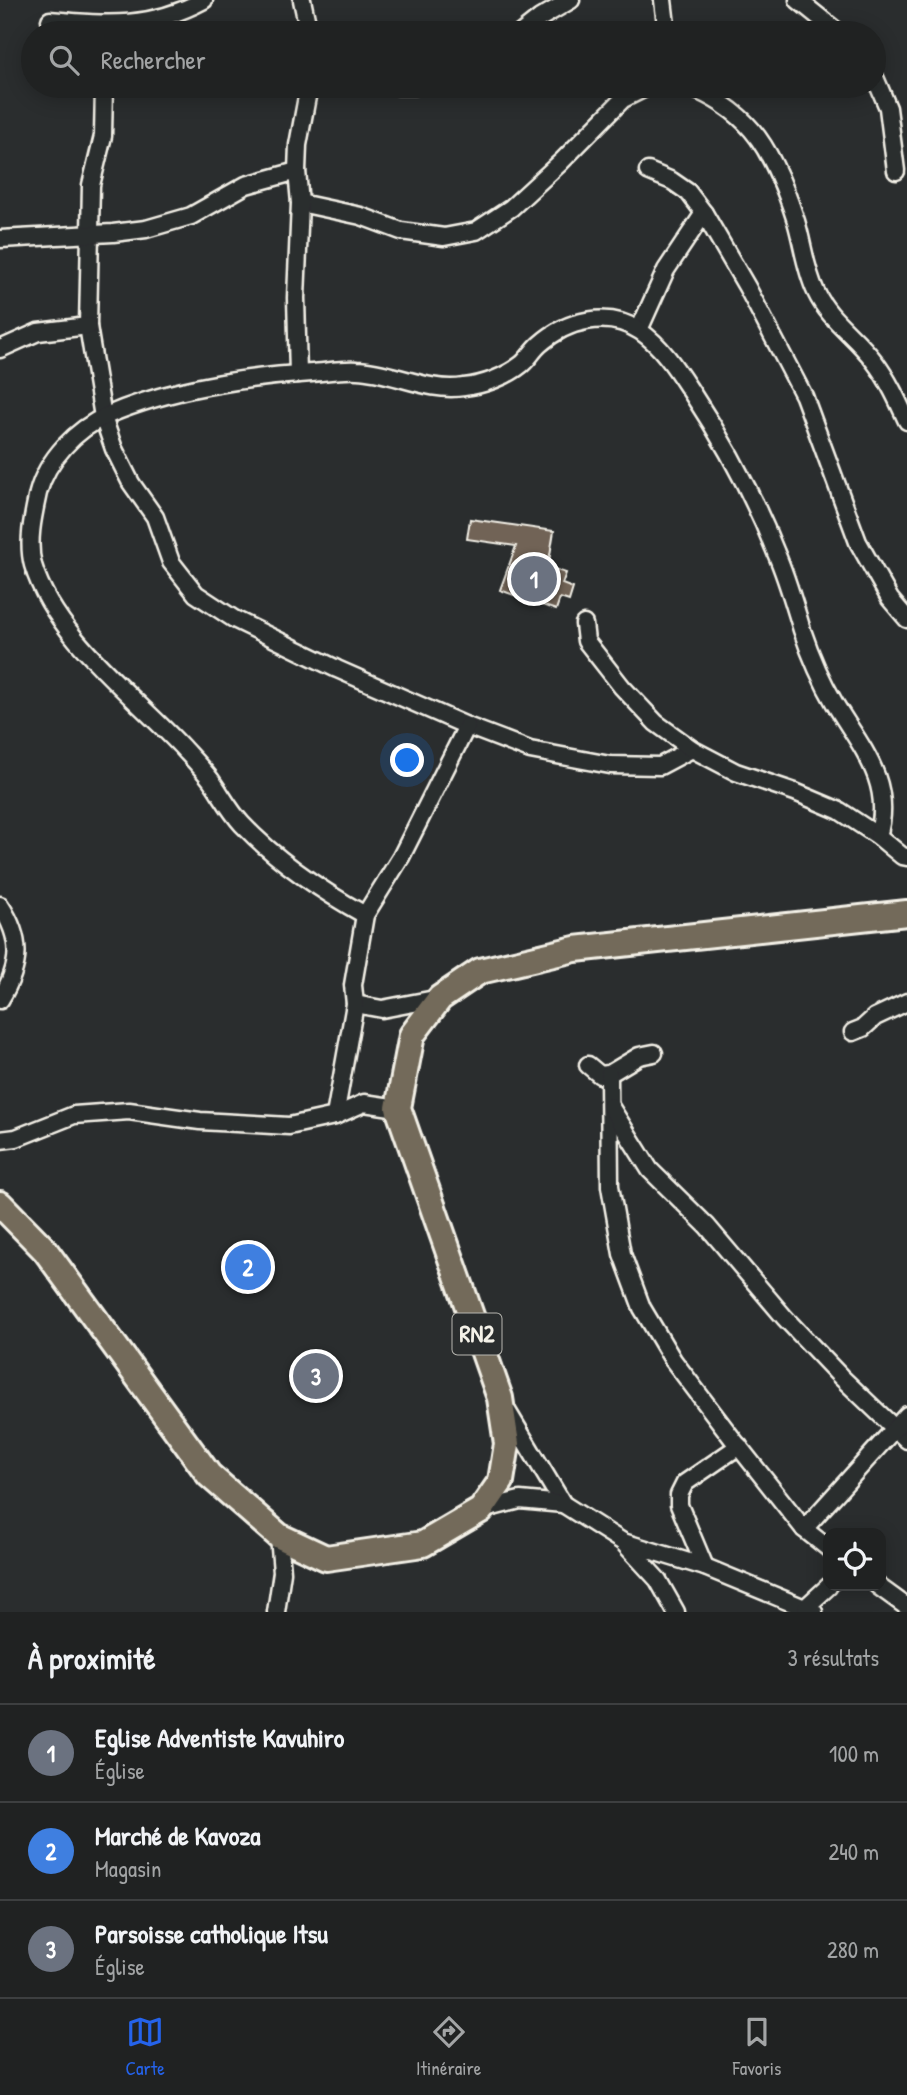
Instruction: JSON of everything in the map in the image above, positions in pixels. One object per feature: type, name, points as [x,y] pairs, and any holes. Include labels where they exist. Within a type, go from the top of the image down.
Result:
[{"type":"highway","points":[[398,1108],[412,1035],[440,998],[480,971],[575,949],[907,913]]},
{"type":"highway","name":"RN2","points":[[0,1204],[45,1250],[209,1475],[279,1536],[326,1558],[423,1544],[481,1510],[501,1481],[507,1444],[499,1398],[398,1108]]},
{"type":"street","points":[[141,21],[176,13],[204,0]]},
{"type":"street","points":[[302,0],[306,21]]},
{"type":"street","points":[[536,21],[571,0]]},
{"type":"street","points":[[663,0],[666,21]]},
{"type":"street","points":[[798,0],[824,21]]},
{"type":"street","points":[[50,20],[56,21]]},
{"type":"street","points":[[104,98],[103,135],[91,185],[88,326],[103,417],[114,449],[131,483],[155,516],[171,562],[196,594],[234,620],[337,669],[467,726],[530,750],[610,765],[660,766],[692,749]]},
{"type":"street","points":[[298,373],[297,171],[298,145],[307,98]]},
{"type":"street","points":[[299,203],[361,216],[401,231],[444,237],[475,232],[511,208],[562,162],[625,98]]},
{"type":"street","points":[[714,98],[752,129],[774,166],[795,220],[803,258],[816,293],[838,324],[873,360],[899,401],[907,421]]},
{"type":"street","points":[[884,98],[888,108],[896,172]]},
{"type":"street","points":[[0,239],[146,229],[191,216],[246,185],[297,171]]},
{"type":"street","points":[[648,171],[672,181],[688,192],[704,213],[747,287],[804,396],[858,542],[890,599],[907,619]]},
{"type":"street","points":[[639,330],[666,270],[704,213]]},
{"type":"street","points":[[366,915],[323,892],[292,869],[239,821],[200,767],[99,665],[52,608],[32,562],[31,522],[41,481],[63,446],[103,417],[159,397],[298,373],[359,370],[423,384],[460,388],[500,377],[522,364],[540,343],[563,327],[592,319],[604,319],[616,320],[639,330],[667,354],[723,441],[776,552],[815,668],[869,756],[884,804],[884,819],[878,836]]},
{"type":"street","points":[[0,349],[38,332],[88,326]]},
{"type":"street","points":[[584,624],[586,641],[622,687],[656,723],[692,749],[736,772],[840,811],[907,857]]},
{"type":"street","points":[[335,1116],[355,1004],[353,985],[366,915],[401,857],[467,726]]},
{"type":"street","points":[[0,905],[17,941],[17,961],[11,982],[0,1000]]},
{"type":"street","points":[[355,1004],[382,1009],[440,998]]},
{"type":"street","points":[[853,1032],[863,1028],[875,1017],[907,1002]]},
{"type":"street","points":[[588,1065],[600,1074],[609,1074],[639,1056],[654,1054]]},
{"type":"street","points":[[609,1074],[610,1186],[622,1254],[642,1308],[673,1360],[804,1529],[823,1544]]},
{"type":"street","points":[[0,1140],[16,1138],[74,1115],[129,1111],[200,1121],[289,1126],[335,1116],[364,1103],[398,1108]]},
{"type":"street","points":[[610,1106],[650,1170],[707,1226],[785,1318],[907,1440]]},
{"type":"street","points":[[499,1398],[563,1504],[623,1542],[658,1580],[676,1612]]},
{"type":"street","points":[[804,1529],[907,1415]]},
{"type":"street","points":[[705,1567],[680,1505],[680,1489],[739,1446]]},
{"type":"street","points":[[481,1510],[520,1500],[563,1504]]},
{"type":"street","points":[[276,1612],[282,1572],[279,1536]]},
{"type":"street","points":[[623,1542],[705,1567],[810,1610],[825,1591]]},
{"type":"street","points":[[885,1591],[907,1607]]},
{"type":"building","points":[[470,519],[554,531],[548,567],[566,573],[562,584],[573,588],[569,601],[560,598],[556,610],[500,590],[516,546],[467,539]]},
{"type":"place","name":"Eglise Adventiste Kavuhiro","points":[[534,579]]},
{"type":"place","name":"Marché de Kavoza","points":[[248,1267]]},
{"type":"place","name":"Parsoisse catholique Itsu","points":[[316,1376]]}]
